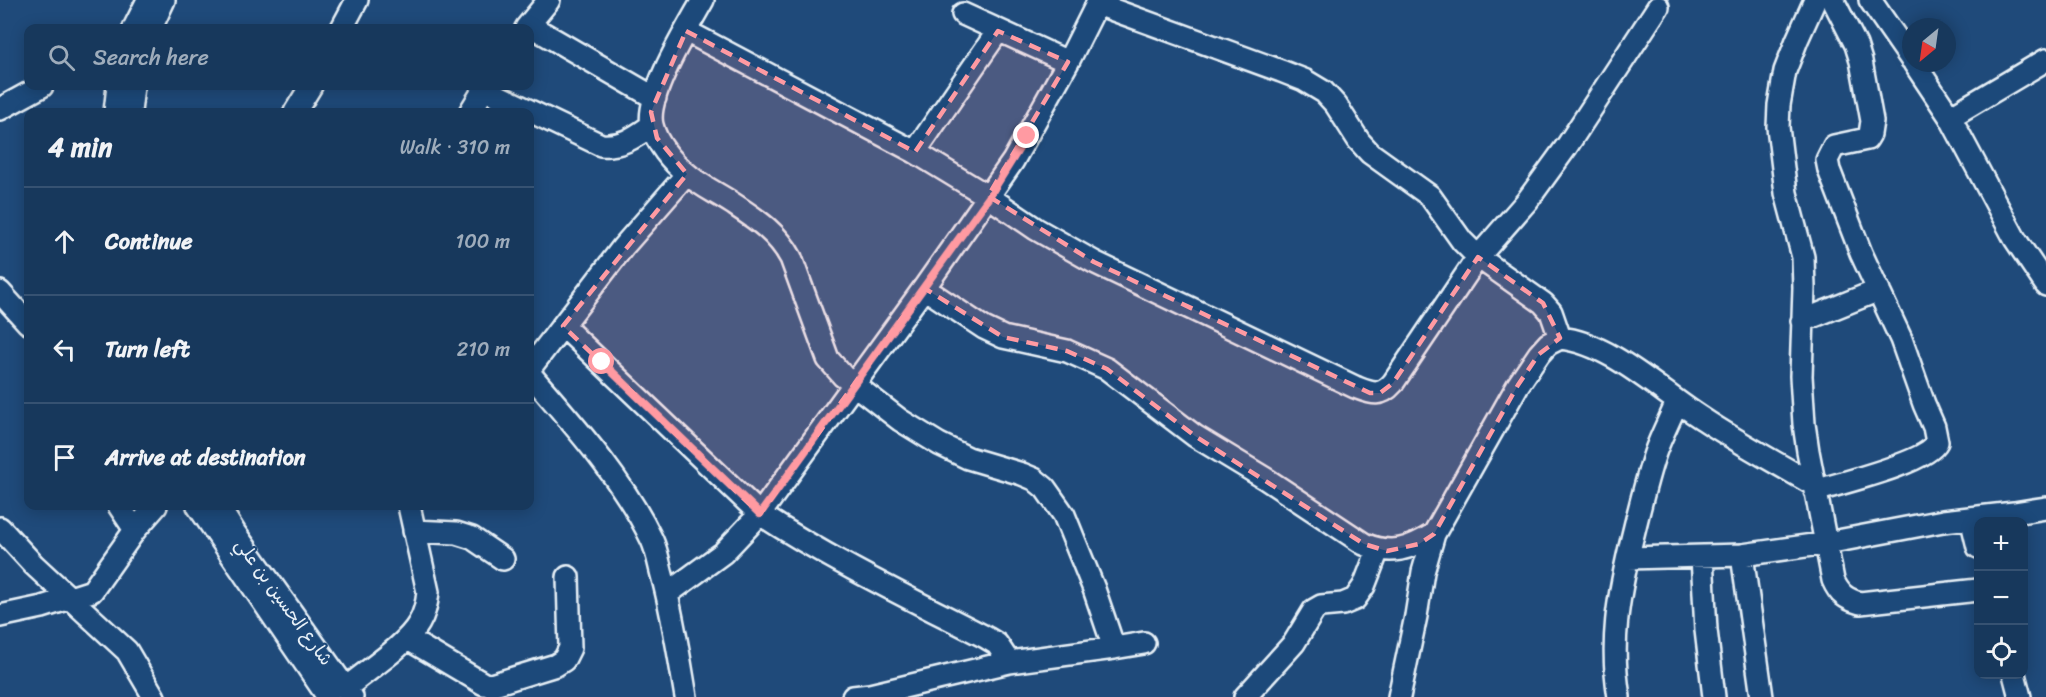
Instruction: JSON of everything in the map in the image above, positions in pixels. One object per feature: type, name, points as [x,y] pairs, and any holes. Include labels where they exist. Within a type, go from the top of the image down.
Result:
[{"type":"street","points":[[136,24],[148,0]]},
{"type":"street","points":[[153,24],[164,0]]},
{"type":"street","points":[[344,24],[357,0]]},
{"type":"street","points":[[529,24],[549,0]]},
{"type":"street","points":[[703,0],[686,31],[655,98],[651,112],[652,125],[664,150],[687,174],[770,229],[783,243],[791,258],[828,359],[854,384],[900,420],[939,444],[968,458],[1022,474],[1034,479],[1045,488],[1064,515],[1094,589],[1114,648]]},
{"type":"street","points":[[1815,0],[1790,57],[1781,88],[1778,127],[1786,193],[1803,257],[1802,402],[1808,451],[1833,580],[1837,590],[1850,600],[1860,603],[1974,590]]},
{"type":"street","points":[[1398,697],[1414,627],[1423,572],[1434,534],[1518,385],[1539,354],[1548,344],[1560,338],[1585,344],[1608,355],[1724,433],[1815,488],[1903,464],[1931,451],[1937,442],[1934,428],[1900,339],[1852,230],[1827,160],[1834,146],[1867,139],[1872,128],[1856,45],[1833,0]]},
{"type":"street","points":[[1870,0],[1902,46]]},
{"type":"street","points":[[667,594],[723,553],[760,514],[1013,161],[1068,62],[1098,2],[1281,70],[1324,92],[1370,153],[1431,196],[1461,241],[1478,257],[1543,303],[1551,312],[1560,338]]},
{"type":"street","points":[[686,31],[915,152],[1036,229],[1094,262],[1370,393],[1380,393],[1387,390],[1393,383],[1478,257],[1496,233],[1522,207],[1560,155],[1658,7]]},
{"type":"street","points":[[963,14],[1068,62]]},
{"type":"street","points":[[534,31],[655,98]]},
{"type":"street","points":[[915,152],[998,31]]},
{"type":"street","points":[[1950,117],[2046,60]]},
{"type":"street","points":[[1920,72],[1950,117],[2015,239],[2046,285]]},
{"type":"street","points":[[0,109],[35,90]]},
{"type":"street","points":[[115,108],[118,90]]},
{"type":"street","points":[[130,108],[133,90]]},
{"type":"street","points":[[297,108],[308,90]]},
{"type":"street","points":[[472,108],[483,90]]},
{"type":"street","points":[[491,90],[527,108]]},
{"type":"street","points":[[534,112],[601,145],[613,146],[625,143],[652,125]]},
{"type":"street","points":[[534,363],[623,247],[687,174]]},
{"type":"street","points":[[924,288],[984,328],[1003,337],[1067,351],[1107,369],[1195,436],[1266,479],[1364,544],[1378,550],[1403,549],[1434,534]]},
{"type":"street","points":[[1802,321],[1879,290]]},
{"type":"street","points":[[0,292],[24,319]]},
{"type":"street","points":[[563,326],[760,514],[892,589],[987,638],[997,644],[1009,662]]},
{"type":"street","points":[[534,379],[578,430],[637,513],[653,542],[667,594],[686,697]]},
{"type":"street","points":[[1618,697],[1614,656],[1616,621],[1628,558],[1641,500],[1656,452],[1677,402]]},
{"type":"street","points":[[1628,558],[1742,555],[1827,543],[1915,526],[2046,508]]},
{"type":"street","points":[[122,510],[135,530]]},
{"type":"street","points":[[0,615],[42,607],[92,591],[135,530],[152,510]]},
{"type":"street","name":"شارع الحسين بن علي","points":[[201,510],[342,694]]},
{"type":"street","name":"شارع الحسين بن علي","points":[[221,510],[342,694]]},
{"type":"street","points":[[342,694],[408,639],[420,622],[426,606],[428,592],[410,510]]},
{"type":"street","points":[[1971,518],[1974,530]]},
{"type":"street","points":[[0,528],[33,565],[127,651],[154,697]]},
{"type":"street","points":[[414,531],[456,533],[472,537],[503,559]]},
{"type":"street","points":[[1245,697],[1294,643],[1314,610],[1321,606],[1343,604],[1354,599],[1364,586],[1378,550]]},
{"type":"street","points":[[1742,555],[1762,697]]},
{"type":"street","points":[[1702,557],[1706,630],[1714,697]]},
{"type":"street","points":[[408,639],[484,684],[491,685],[556,665],[564,660],[570,648],[568,577]]},
{"type":"street","points":[[853,697],[934,689],[1009,662],[1144,643]]},
{"type":"street","points":[[2015,679],[2020,697]]},
{"type":"highlighted area","points":[[686,31],[915,152],[998,31],[1068,62],[988,196],[1094,262],[1370,393],[1380,393],[1393,383],[1478,257],[1543,303],[1560,338],[1539,354],[1518,385],[1434,534],[1419,544],[1387,551],[1364,544],[1195,436],[1107,369],[1067,351],[1003,337],[924,288],[760,514],[563,326],[687,174],[657,138],[651,112]]},
{"type":"route","points":[[602,362],[760,514],[989,197],[1027,136]]}]
